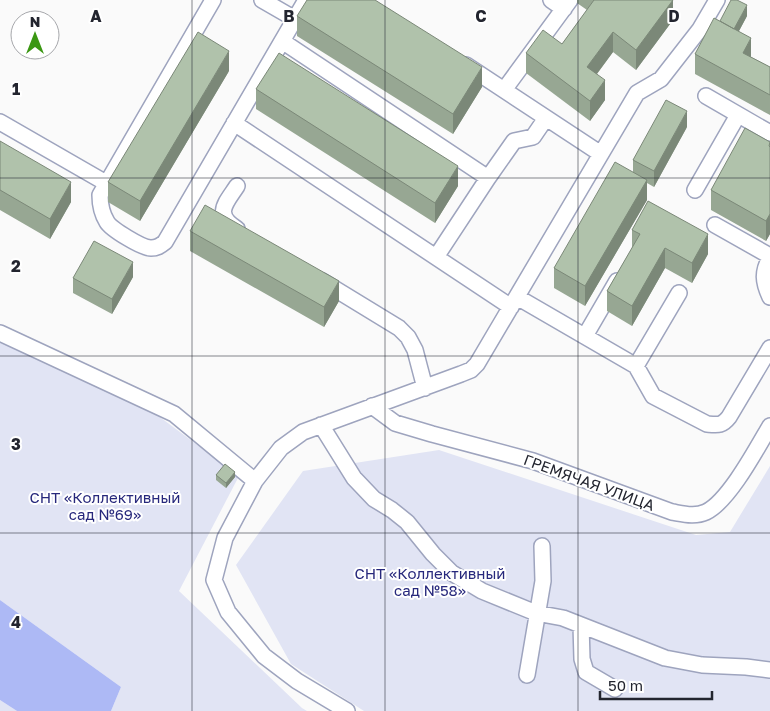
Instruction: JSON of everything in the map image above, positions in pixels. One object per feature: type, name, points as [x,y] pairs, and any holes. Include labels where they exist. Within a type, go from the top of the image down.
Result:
[{"type":"street","points":[[213,0],[100,195],[104,216],[108,224],[145,247],[159,247],[165,242],[306,0]]},
{"type":"street","points":[[262,0],[295,19]]},
{"type":"street","points":[[504,90],[567,4],[551,0]]},
{"type":"street","points":[[347,711],[297,681],[264,656],[228,612],[214,580],[225,538],[255,481],[281,448],[302,432],[471,370],[477,364],[637,93],[661,79],[700,29],[717,0]]},
{"type":"street","points":[[282,41],[488,178]]},
{"type":"street","points":[[457,58],[601,154]]},
{"type":"street","points":[[706,96],[770,133]]},
{"type":"street","points":[[695,190],[738,115]]},
{"type":"street","points":[[436,257],[514,141],[533,137],[546,118]]},
{"type":"street","points":[[0,122],[106,183]]},
{"type":"street","points":[[234,123],[436,257],[514,302],[585,336],[636,366],[653,396],[707,424],[716,425],[724,423],[729,417],[770,348]]},
{"type":"street","points":[[237,186],[224,206],[223,213],[225,220],[230,225],[247,235]]},
{"type":"street","points":[[715,225],[770,257],[764,272],[764,279],[770,297]]},
{"type":"street","points":[[585,336],[623,271]]},
{"type":"street","points":[[306,272],[399,328],[408,337],[415,350],[429,386]]},
{"type":"street","points":[[636,366],[679,293]]},
{"type":"street","points":[[0,333],[174,414],[255,481]]},
{"type":"street","name":"ГРЕМЯЧАЯ УЛИЦА","points":[[372,406],[395,423],[533,461],[672,512],[692,515],[706,512],[720,502],[746,466],[770,426]]},
{"type":"street","points":[[321,425],[354,478],[374,499],[407,522],[452,574],[482,591],[536,613],[563,618],[664,658],[702,665],[770,670]]},
{"type":"street","points":[[527,675],[542,581],[542,546]]},
{"type":"street","points":[[580,625],[582,659],[586,672],[615,689]]},
{"type":"green space","name":"СНТ «Коллективный сад №69»","points":[[0,339],[149,409],[239,476],[179,591],[307,711],[111,711],[121,687],[0,600]]},
{"type":"green space","name":"СНТ «Коллективный сад №58»","points":[[439,450],[696,535],[730,532],[770,466],[770,711],[364,711],[291,664],[236,565],[303,471]]},
{"type":"green space","points":[[0,700],[17,711],[0,711]]},
{"type":"shaded area","points":[[0,600],[121,687],[111,711],[17,711],[0,700]]},
{"type":"building","points":[[307,0],[375,0],[482,67],[453,114],[297,16]]},
{"type":"building","points":[[594,0],[673,0],[636,50],[613,32],[587,67],[605,80],[590,101],[526,53],[543,30],[562,44]]},
{"type":"building","points":[[731,0],[737,0],[747,5],[734,29],[720,21]]},
{"type":"building","points":[[714,18],[751,38],[743,53],[770,67],[770,95],[695,54]]},
{"type":"building","points":[[198,32],[229,51],[140,201],[108,182]]},
{"type":"building","points":[[279,53],[458,166],[435,203],[256,89]]},
{"type":"building","points":[[666,100],[687,111],[654,171],[633,160]]},
{"type":"building","points":[[745,128],[770,142],[770,214],[766,221],[711,190]]},
{"type":"building","points":[[0,141],[71,182],[50,219],[0,190]]},
{"type":"building","points":[[615,162],[647,180],[585,286],[554,268]]},
{"type":"building","points":[[648,201],[708,234],[692,263],[665,248],[632,306],[607,291],[640,234],[632,230]]},
{"type":"building","points":[[205,205],[339,281],[324,307],[190,231]]},
{"type":"building","points":[[94,241],[133,262],[112,299],[73,278]]},
{"type":"building","points":[[225,464],[235,472],[226,483],[216,475]]}]
